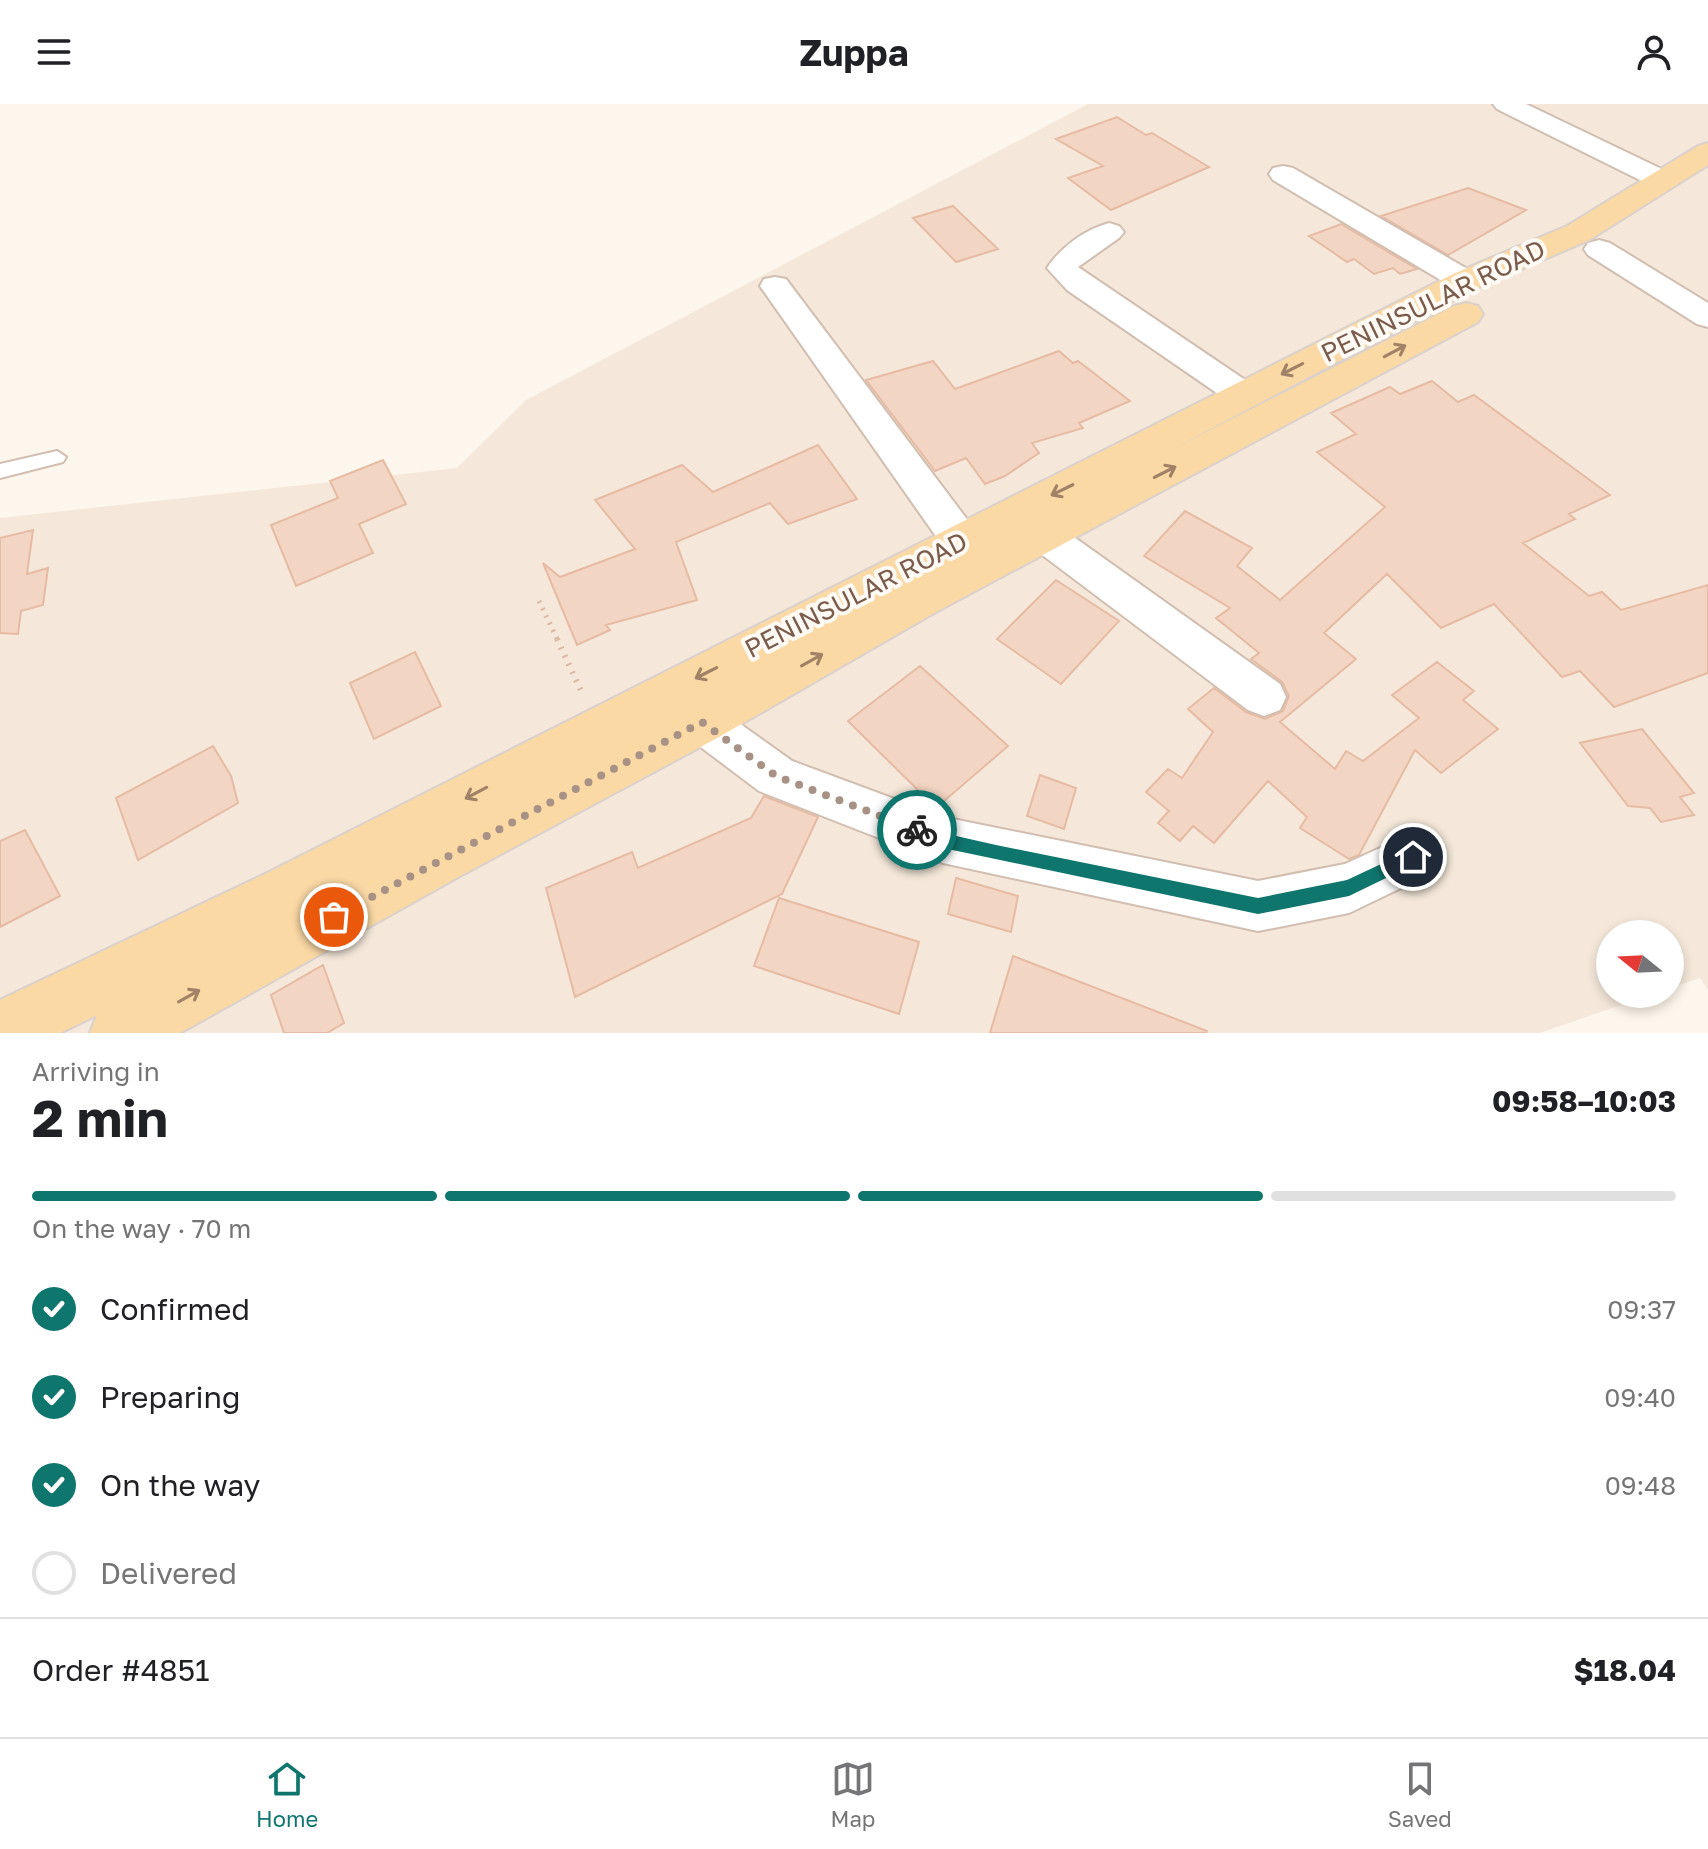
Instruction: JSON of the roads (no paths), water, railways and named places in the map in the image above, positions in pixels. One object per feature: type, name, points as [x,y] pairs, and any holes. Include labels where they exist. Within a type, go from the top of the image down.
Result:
[{"type":"main road","name":"PENINSULAR ROAD","points":[[0,1031],[289,891],[1465,281],[1578,233],[1708,152]]},
{"type":"main road","name":"PENINSULAR ROAD","points":[[120,1033],[441,858],[702,722],[918,600],[1484,304],[1599,249],[1708,184]]},
{"type":"street","points":[[1506,104],[1662,180]]},
{"type":"street","points":[[1283,174],[1465,281]]},
{"type":"street","points":[[1109,232],[1070,256],[1062,268],[1078,283],[1242,394]]},
{"type":"street","points":[[1599,249],[1708,317]]},
{"type":"street","points":[[775,286],[961,541]]},
{"type":"street","points":[[1043,535],[1264,697]]},
{"type":"street","points":[[702,722],[776,776],[943,840],[1258,906],[1349,888],[1413,857]]},
{"type":"lane","points":[[0,471],[57,457]]}]
